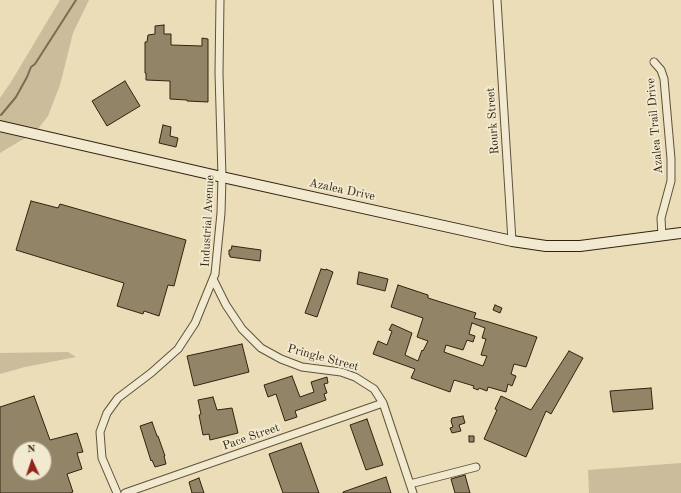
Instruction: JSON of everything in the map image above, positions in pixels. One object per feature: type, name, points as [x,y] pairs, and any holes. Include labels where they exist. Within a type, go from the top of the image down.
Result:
[{"type":"street","name":"Industrial Avenue","points":[[116,493],[102,458],[100,432],[106,413],[118,398],[151,373],[178,349],[195,323],[214,280],[221,213],[222,177],[219,73],[220,0]]},
{"type":"street","name":"Rourk Street","points":[[497,0],[512,241]]},
{"type":"street","name":"Azalea Trail Drive","points":[[654,62],[661,70],[664,79],[671,159],[671,182],[661,218],[662,236]]},
{"type":"street","name":"Azalea Drive","points":[[0,126],[512,241],[546,246],[580,246],[681,233]]},
{"type":"street","name":"Pringle Street","points":[[214,280],[226,305],[242,329],[261,348],[281,359],[302,367],[341,372],[355,376],[374,389],[384,403],[413,493]]},
{"type":"street","name":"Pace Street","points":[[125,493],[384,403]]},
{"type":"street","points":[[410,484],[476,467]]},
{"type":"shaded area","points":[[60,0],[89,0],[73,33],[60,85],[48,116],[34,134],[0,153],[0,98]]},
{"type":"shaded area","points":[[68,352],[76,357],[25,367],[0,374],[0,353]]},
{"type":"shaded area","points":[[681,463],[681,493],[589,493],[588,470]]},
{"type":"building","points":[[164,25],[164,34],[171,34],[171,45],[202,46],[202,38],[208,39],[208,102],[170,99],[170,81],[146,80],[145,42],[147,42],[148,35],[155,34],[155,26]]},
{"type":"building","points":[[125,81],[140,106],[107,126],[92,101]]},
{"type":"building","points":[[163,125],[171,127],[170,136],[178,138],[176,147],[159,143]]},
{"type":"building","points":[[31,201],[58,208],[60,204],[186,240],[174,286],[168,285],[159,316],[144,311],[143,314],[117,306],[124,283],[16,250]]},
{"type":"building","points":[[232,246],[261,250],[260,261],[230,257],[229,250],[231,250]]},
{"type":"building","points":[[321,269],[326,269],[333,272],[317,317],[305,313]]},
{"type":"building","points":[[359,272],[388,279],[385,291],[357,284]]},
{"type":"building","points":[[398,285],[428,295],[428,298],[476,313],[474,318],[537,337],[526,367],[514,364],[511,374],[516,376],[512,386],[508,384],[506,392],[488,387],[487,391],[479,388],[478,390],[473,388],[474,386],[454,380],[450,392],[411,378],[415,369],[373,354],[378,341],[387,345],[392,331],[389,330],[392,324],[412,333],[405,355],[418,361],[422,350],[423,351],[428,341],[417,337],[423,318],[391,307]],"holes":[[[472,323],[485,328],[482,338],[486,339],[481,355],[487,356],[483,366],[444,352],[446,345],[463,350],[467,340],[473,342],[475,336],[469,334]]]},
{"type":"building","points":[[495,305],[502,308],[500,313],[493,310]]},
{"type":"building","points":[[242,344],[249,372],[194,386],[187,356]]},
{"type":"building","points":[[569,351],[583,358],[551,414],[546,411],[526,457],[484,439],[497,410],[495,409],[501,396],[531,410]]},
{"type":"building","points":[[292,376],[300,397],[314,392],[311,382],[327,377],[328,383],[324,384],[327,393],[324,394],[326,400],[295,411],[297,417],[285,421],[276,394],[268,397],[264,385]]},
{"type":"building","points":[[651,388],[653,409],[613,412],[610,391]]},
{"type":"building","points":[[34,396],[50,440],[77,433],[83,452],[77,453],[82,469],[67,474],[73,492],[70,493],[0,493],[0,407]]},
{"type":"building","points":[[213,397],[217,410],[232,408],[238,433],[210,440],[209,434],[203,435],[198,400]]},
{"type":"building","points":[[463,416],[465,423],[459,425],[461,431],[452,433],[450,428],[453,427],[451,421],[452,418]]},
{"type":"building","points":[[367,419],[383,465],[366,470],[350,425]]},
{"type":"building","points":[[152,422],[165,456],[166,464],[155,467],[152,460],[151,461],[140,426]]},
{"type":"building","points":[[469,436],[474,436],[474,442],[469,442]]},
{"type":"building","points":[[301,443],[319,493],[283,493],[269,454]]},
{"type":"building","points":[[465,475],[470,493],[455,493],[451,479]]},
{"type":"building","points":[[386,477],[391,493],[343,493],[343,492]]},
{"type":"building","points":[[199,478],[204,493],[192,493],[189,482]]},
{"type":"waterway","points":[[1,115],[16,97],[31,67],[35,64],[76,0]]}]
